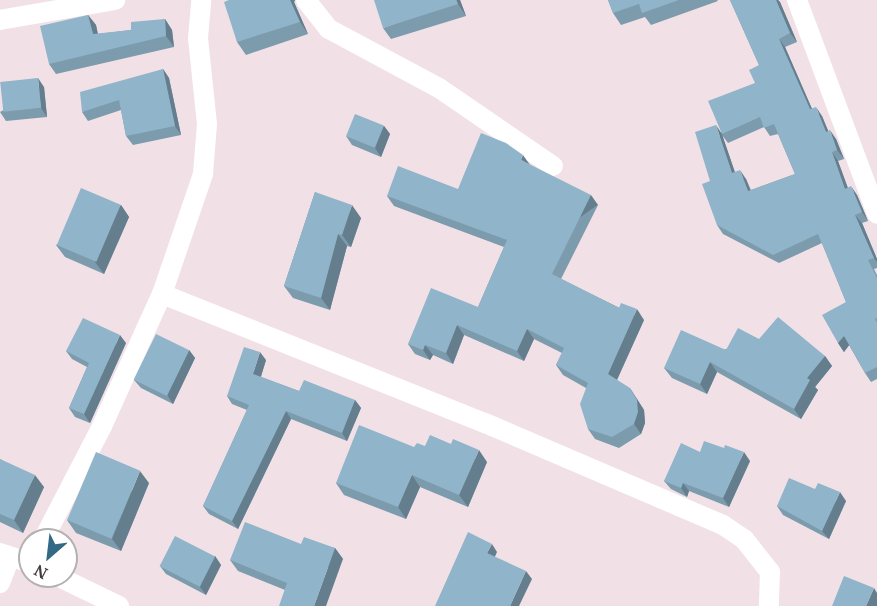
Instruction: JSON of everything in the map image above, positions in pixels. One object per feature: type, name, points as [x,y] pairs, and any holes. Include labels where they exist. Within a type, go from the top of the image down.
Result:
[{"type":"street","points":[[0,20],[22,7],[115,0]]},
{"type":"street","points":[[49,528],[102,426],[162,294],[202,174],[207,124],[198,38],[201,0]]},
{"type":"street","points":[[306,0],[329,29],[439,88],[553,166]]},
{"type":"street","points":[[797,0],[877,214]]},
{"type":"street","points":[[162,294],[474,419],[723,525],[744,539],[770,572],[769,606]]},
{"type":"street","points":[[0,583],[5,556]]},
{"type":"street","points":[[78,586],[119,606]]},
{"type":"building","points":[[229,0],[290,0],[300,22],[237,42],[224,2]]},
{"type":"building","points":[[374,0],[456,0],[458,4],[383,28]]},
{"type":"building","points":[[608,0],[679,0],[642,13],[639,4],[613,13]]},
{"type":"building","points":[[730,0],[776,0],[790,33],[779,39],[810,109],[816,107],[826,132],[830,130],[837,150],[832,152],[845,189],[851,186],[862,212],[855,215],[874,258],[868,260],[877,278],[877,318],[875,319],[877,323],[877,367],[865,373],[844,336],[838,343],[822,315],[846,302],[818,234],[773,255],[717,225],[702,184],[710,181],[695,132],[716,125],[732,173],[740,170],[748,191],[795,174],[774,124],[764,128],[760,117],[722,134],[708,101],[755,83],[749,70],[759,65]]},
{"type":"building","points":[[88,15],[93,34],[131,30],[131,22],[165,19],[166,36],[49,64],[40,26]]},
{"type":"building","points":[[163,69],[175,126],[126,136],[119,100],[82,112],[80,92]]},
{"type":"building","points":[[38,78],[41,108],[3,112],[0,82]]},
{"type":"building","points":[[355,114],[384,126],[375,148],[346,136]]},
{"type":"building","points":[[481,133],[506,143],[523,155],[521,160],[591,195],[552,274],[619,308],[621,303],[637,309],[608,374],[630,388],[637,400],[638,412],[634,424],[612,437],[588,429],[580,404],[588,383],[556,365],[564,348],[527,329],[517,351],[457,325],[446,353],[425,345],[423,350],[408,344],[431,288],[478,307],[507,240],[387,196],[398,166],[458,189]]},
{"type":"building","points":[[81,188],[121,205],[96,262],[57,245]]},
{"type":"building","points":[[315,192],[352,205],[342,235],[338,234],[321,298],[284,286]]},
{"type":"building","points":[[778,317],[825,356],[807,378],[810,380],[794,409],[710,362],[700,384],[664,368],[681,330],[726,350],[738,328],[759,339]]},
{"type":"building","points":[[83,318],[120,335],[84,414],[69,408],[89,363],[66,351]]},
{"type":"building","points":[[156,334],[189,350],[167,396],[134,380]]},
{"type":"building","points":[[244,347],[260,352],[253,374],[299,391],[304,380],[355,400],[342,433],[286,411],[232,521],[203,506],[249,405],[227,396]]},
{"type":"building","points":[[359,425],[414,447],[417,443],[425,446],[430,435],[451,444],[453,439],[479,450],[459,495],[412,475],[398,507],[336,483]]},
{"type":"building","points":[[704,441],[744,452],[723,498],[683,483],[681,488],[664,481],[681,443],[700,452]]},
{"type":"building","points":[[96,452],[140,471],[111,539],[67,520]]},
{"type":"building","points":[[0,459],[35,475],[14,520],[0,514]]},
{"type":"building","points":[[789,478],[815,489],[818,483],[840,492],[822,531],[777,506]]},
{"type":"building","points":[[245,522],[301,544],[304,537],[335,548],[314,606],[279,606],[287,583],[230,560]]},
{"type":"building","points":[[468,532],[492,544],[487,553],[526,571],[510,606],[435,606]]},
{"type":"building","points":[[175,536],[215,556],[200,587],[160,566]]},
{"type":"building","points":[[844,576],[874,588],[866,606],[832,606]]}]
